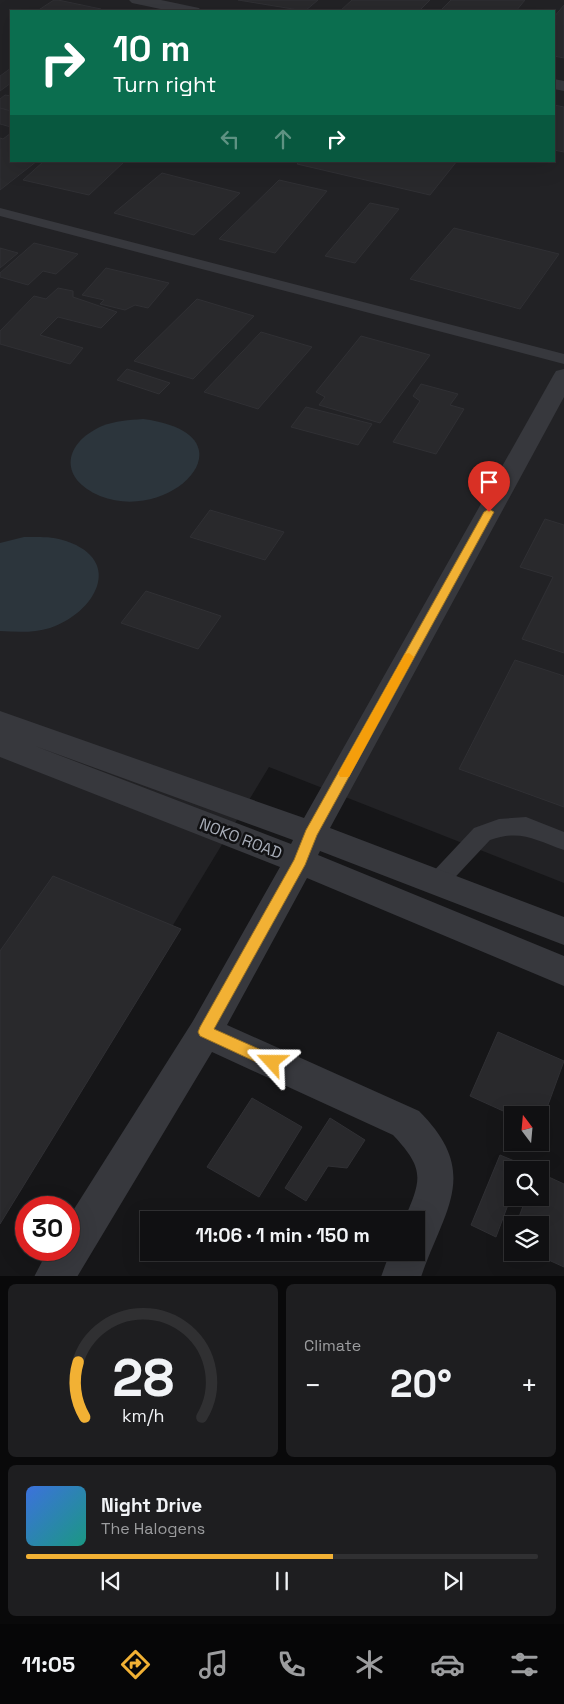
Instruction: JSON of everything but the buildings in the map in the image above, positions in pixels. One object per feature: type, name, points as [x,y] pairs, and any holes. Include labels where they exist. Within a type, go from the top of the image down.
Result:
[{"type":"street","points":[[137,0],[188,10]]},
{"type":"street","points":[[54,1276],[205,1032],[564,376]]},
{"type":"street","points":[[0,722],[306,848],[436,882],[564,931]]},
{"type":"street","name":"NOKO ROAD","points":[[0,745],[306,848],[564,971]]},
{"type":"street","points":[[205,1032],[406,1122],[424,1139],[436,1161],[436,1187],[425,1214]]},
{"type":"street","points":[[401,1276],[407,1261]]},
{"type":"lane","points":[[0,212],[564,359]]},
{"type":"lane","points":[[436,882],[482,834],[499,828],[526,826],[564,841]]},
{"type":"shaded area","points":[[0,0],[564,0],[564,883],[269,767],[0,1210]]},
{"type":"shaded area","points":[[143,419],[177,428],[195,441],[199,458],[192,474],[176,488],[154,498],[128,502],[100,496],[87,489],[77,480],[72,471],[71,461],[73,452],[79,442],[89,433],[102,426],[127,420]]},
{"type":"shaded area","points":[[24,537],[56,538],[84,550],[95,561],[99,573],[97,586],[90,599],[80,611],[66,621],[38,631],[0,631],[0,543]]},
{"type":"slow traffic","points":[[344,773],[409,657]]},
{"type":"route","points":[[272,1062],[205,1032],[300,861],[311,834],[489,512]]}]
